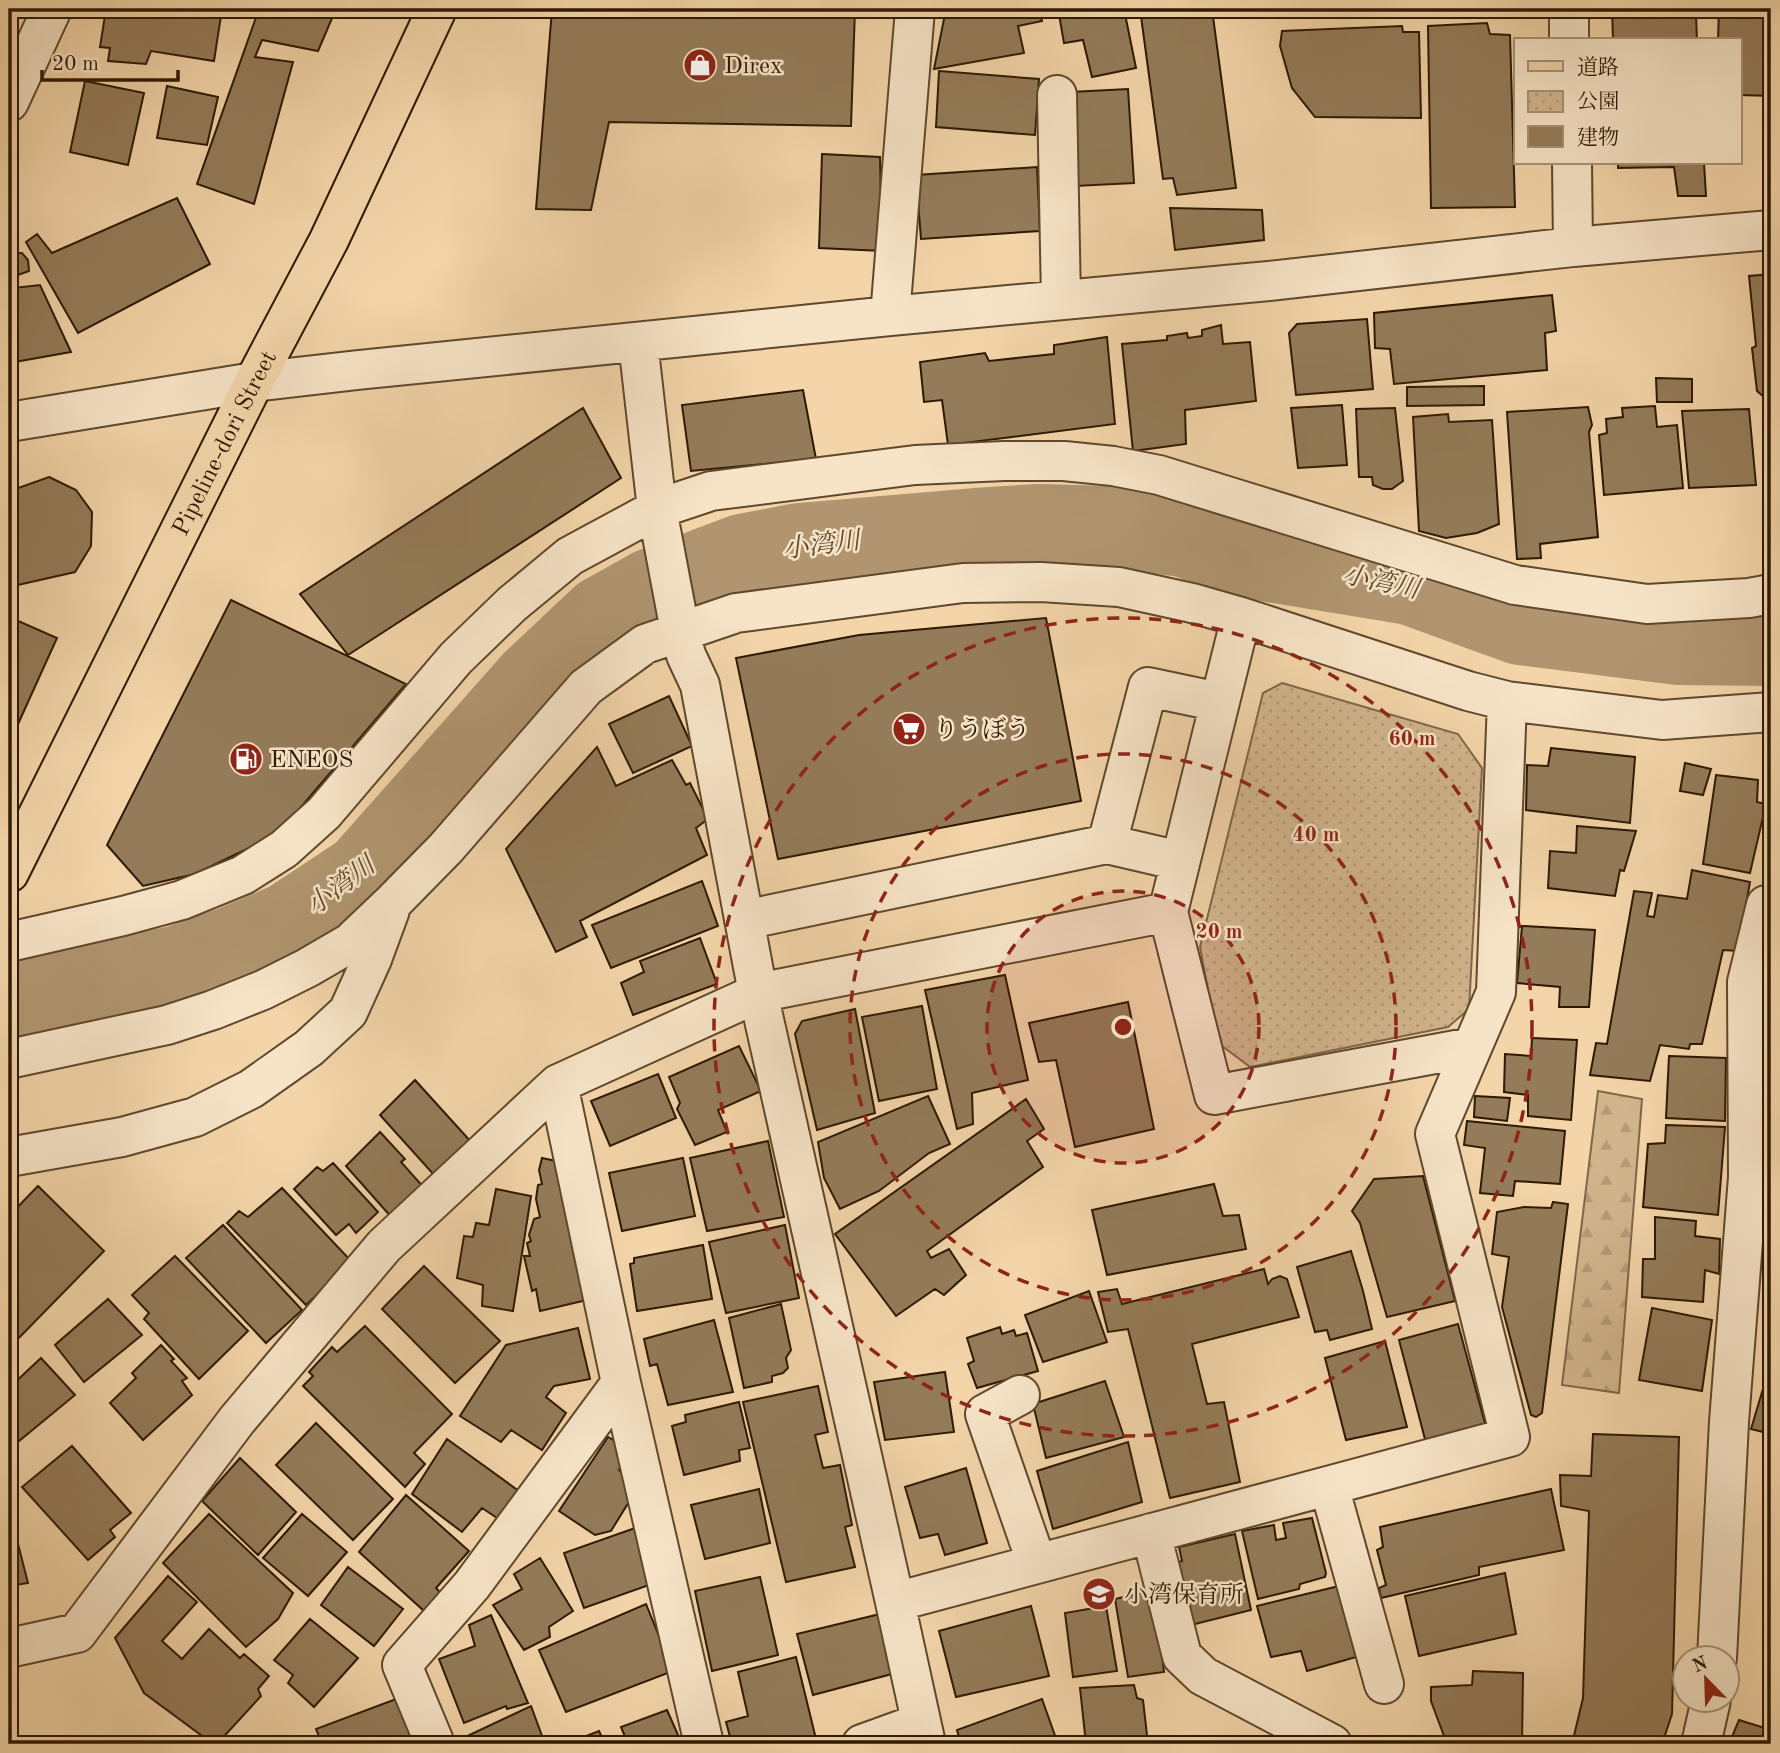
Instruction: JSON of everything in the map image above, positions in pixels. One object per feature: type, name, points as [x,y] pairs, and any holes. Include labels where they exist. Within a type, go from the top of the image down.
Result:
[{"type":"main road","name":"Pipeline-dori Street","points":[[9,873],[254,382],[330,240],[437,9]]},
{"type":"street","points":[[9,102],[52,9]]},
{"type":"street","points":[[890,316],[915,9]]},
{"type":"street","points":[[1569,9],[1569,38]]},
{"type":"street","points":[[1057,95],[1061,300]]},
{"type":"street","points":[[1572,164],[1573,247]]},
{"type":"street","points":[[9,422],[254,382],[890,316],[1269,281],[1573,247],[1771,230]]},
{"type":"street","points":[[638,342],[657,509],[680,631],[686,656],[700,685],[758,993],[923,1733],[862,1744]]},
{"type":"street","points":[[9,942],[182,900],[243,875],[284,849],[324,813],[456,658],[512,604],[570,556],[657,509],[711,491],[901,467],[1004,461],[1064,461],[1113,466],[1159,475],[1515,585],[1647,604],[1749,598],[1771,594]]},
{"type":"street","points":[[9,1059],[167,1025],[263,990],[350,943],[446,848],[586,687],[645,645],[736,613],[963,583],[1041,582],[1119,587],[1241,617],[1468,691],[1507,701],[1662,720],[1771,712]]},
{"type":"street","points":[[1241,617],[1168,912],[1214,1095],[1472,1047]]},
{"type":"street","points":[[1107,844],[1148,687],[1219,702]]},
{"type":"street","points":[[895,1602],[1510,1437],[1435,1134],[1496,992],[1507,701]]},
{"type":"street","points":[[744,920],[1107,844],[1180,861]]},
{"type":"street","points":[[9,1157],[122,1137],[195,1117],[251,1089],[309,1048],[348,1012],[372,959],[392,903]]},
{"type":"street","points":[[1718,1644],[1729,1422],[1748,1177],[1747,982],[1766,905]]},
{"type":"street","points":[[9,1648],[77,1633],[237,1420],[384,1246],[558,1084],[758,993],[1168,912]]},
{"type":"street","points":[[558,1084],[621,1383],[704,1744]]},
{"type":"street","points":[[435,1744],[402,1665],[472,1586],[621,1383]]},
{"type":"street","points":[[1020,1395],[985,1414],[1037,1564]]},
{"type":"street","points":[[1329,1486],[1384,1684]]},
{"type":"street","points":[[1151,1533],[1182,1656],[1203,1676],[1332,1744]]},
{"type":"street","points":[[1701,1744],[1708,1714]]},
{"type":"green space","points":[[9,9],[22,9],[9,40]]},
{"type":"green space","points":[[1282,683],[1458,734],[1482,768],[1469,1009],[1448,1027],[1250,1067],[1218,1043],[1200,947],[1263,693]]},
{"type":"green space","points":[[1598,1091],[1642,1099],[1619,1393],[1562,1385]]},
{"type":"building","points":[[106,9],[222,9],[214,61],[151,51],[146,64],[108,61],[110,48],[100,47]]},
{"type":"building","points":[[259,9],[336,9],[318,51],[262,40],[255,57],[293,62],[254,204],[197,184]]},
{"type":"building","name":"Direx","points":[[552,9],[855,9],[851,126],[609,122],[591,210],[536,209]]},
{"type":"building","points":[[946,9],[1039,9],[1042,21],[1018,26],[1024,53],[934,69]]},
{"type":"building","points":[[1058,9],[1124,9],[1136,68],[1092,77],[1083,40],[1064,43]]},
{"type":"building","points":[[1140,9],[1212,9],[1236,188],[1177,195],[1173,178],[1163,179]]},
{"type":"building","points":[[1612,9],[1709,9],[1709,13],[1696,15],[1697,38],[1613,38]]},
{"type":"building","points":[[1719,9],[1771,9],[1771,96],[1742,95],[1742,38],[1718,38]]},
{"type":"building","points":[[1487,23],[1490,34],[1510,35],[1515,207],[1431,208],[1428,26]]},
{"type":"building","points":[[1402,26],[1403,32],[1419,32],[1421,118],[1315,117],[1292,88],[1280,46],[1282,31]]},
{"type":"building","points":[[939,71],[1039,79],[1035,135],[936,127]]},
{"type":"building","points":[[85,81],[144,93],[128,165],[70,152]]},
{"type":"building","points":[[167,86],[218,97],[207,145],[157,138]]},
{"type":"building","points":[[1128,89],[1134,183],[1075,186],[1071,92]]},
{"type":"building","points":[[822,154],[880,157],[882,251],[819,248]]},
{"type":"building","points":[[1618,164],[1704,164],[1706,196],[1678,196],[1674,167],[1618,168]]},
{"type":"building","points":[[1037,167],[1040,231],[921,239],[916,175]]},
{"type":"building","points":[[177,198],[210,264],[78,333],[26,242],[37,234],[52,253]]},
{"type":"building","points":[[1170,208],[1262,210],[1264,240],[1175,250]]},
{"type":"building","points":[[9,227],[16,242],[9,244]]},
{"type":"building","points":[[9,253],[22,253],[28,260],[29,271],[12,277],[14,288],[40,285],[71,352],[9,363]]},
{"type":"building","points":[[1771,274],[1771,397],[1765,398],[1757,391],[1752,348],[1756,346],[1749,276]]},
{"type":"building","points":[[1552,295],[1556,331],[1545,333],[1547,370],[1394,384],[1390,349],[1375,348],[1374,313]]},
{"type":"building","points":[[1367,319],[1373,389],[1296,395],[1289,333],[1297,324]]},
{"type":"building","points":[[1221,325],[1223,344],[1250,342],[1256,401],[1185,410],[1186,444],[1133,451],[1122,344],[1167,340],[1167,336],[1187,333],[1188,338],[1202,336],[1202,330]]},
{"type":"building","points":[[1107,337],[1115,424],[948,445],[942,400],[924,402],[920,362],[985,353],[989,361],[1054,354],[1054,345]]},
{"type":"building","points":[[1656,378],[1692,379],[1692,402],[1657,402]]},
{"type":"building","points":[[1484,386],[1484,405],[1407,406],[1407,387]]},
{"type":"building","points":[[803,390],[816,459],[691,471],[682,405]]},
{"type":"building","points":[[1342,405],[1347,465],[1298,468],[1291,408]]},
{"type":"building","points":[[1655,406],[1657,427],[1677,425],[1683,488],[1604,495],[1599,435],[1607,433],[1606,419],[1623,417],[1622,408]]},
{"type":"building","points":[[1588,407],[1592,425],[1589,432],[1598,537],[1540,544],[1541,558],[1517,559],[1507,412]]},
{"type":"building","points":[[583,408],[621,478],[348,655],[300,594]]},
{"type":"building","points":[[1395,408],[1403,481],[1392,489],[1383,489],[1373,485],[1372,477],[1359,477],[1356,409]]},
{"type":"building","points":[[1749,409],[1756,485],[1689,488],[1682,411]]},
{"type":"building","points":[[1448,414],[1449,422],[1492,420],[1499,524],[1477,533],[1446,538],[1419,531],[1413,417]]},
{"type":"building","points":[[49,477],[76,490],[92,512],[91,546],[75,572],[9,587],[9,487],[10,491]]},
{"type":"building","name":"ENEOS","points":[[231,600],[406,684],[278,834],[195,874],[143,886],[107,845]]},
{"type":"building","points":[[9,617],[57,638],[9,744]]},
{"type":"building","name":"りうぼう","points":[[1046,618],[1081,801],[778,859],[736,658],[859,635]]},
{"type":"building","points":[[669,696],[692,746],[633,773],[609,724]]},
{"type":"building","points":[[597,747],[616,786],[672,760],[686,785],[690,783],[708,819],[696,828],[707,855],[580,921],[587,937],[556,952],[506,849]]},
{"type":"building","points":[[1551,748],[1635,757],[1630,823],[1526,810],[1527,765],[1548,766]]},
{"type":"building","points":[[1685,763],[1711,769],[1703,795],[1680,791]]},
{"type":"building","points":[[1716,775],[1758,780],[1757,802],[1766,804],[1750,873],[1703,864]]},
{"type":"building","points":[[1577,826],[1636,831],[1624,871],[1620,870],[1615,896],[1548,888],[1550,851],[1576,853]]},
{"type":"building","points":[[1692,870],[1750,882],[1738,951],[1723,950],[1702,1044],[1690,1044],[1689,1049],[1660,1045],[1650,1081],[1590,1075],[1596,1043],[1607,1044],[1634,891],[1652,893],[1647,916],[1654,917],[1658,895],[1687,899]]},
{"type":"building","points":[[702,881],[718,926],[611,968],[592,925]]},
{"type":"building","points":[[1522,926],[1595,930],[1589,1007],[1559,1007],[1560,987],[1517,983]]},
{"type":"building","points":[[700,938],[717,984],[633,1015],[621,983],[644,972],[640,961]]},
{"type":"building","points":[[1005,975],[1028,1080],[972,1093],[973,1124],[957,1129],[925,990]]},
{"type":"building","points":[[1128,1002],[1154,1129],[1075,1147],[1056,1060],[1039,1062],[1029,1023]]},
{"type":"building","points":[[922,1006],[937,1089],[879,1101],[862,1017]]},
{"type":"building","points":[[855,1009],[875,1113],[817,1130],[795,1034],[802,1021]]},
{"type":"building","points":[[1532,1038],[1577,1040],[1571,1120],[1528,1116],[1528,1095],[1504,1092],[1505,1054],[1531,1056]]},
{"type":"building","points":[[739,1046],[761,1091],[718,1110],[727,1132],[695,1145],[677,1109],[680,1103],[669,1077]]},
{"type":"building","points":[[1669,1056],[1726,1058],[1725,1121],[1666,1118]]},
{"type":"building","points":[[658,1074],[676,1118],[610,1146],[591,1101]]},
{"type":"building","points":[[415,1080],[472,1143],[435,1176],[380,1115]]},
{"type":"building","points":[[928,1096],[950,1144],[929,1153],[879,1191],[840,1209],[824,1178],[818,1142]]},
{"type":"building","points":[[1475,1096],[1510,1098],[1507,1121],[1474,1117]]},
{"type":"building","points":[[1026,1099],[1044,1129],[1027,1141],[1043,1167],[927,1251],[931,1258],[949,1249],[966,1275],[944,1295],[935,1289],[896,1316],[835,1234]]},
{"type":"building","points":[[1467,1121],[1565,1131],[1560,1184],[1515,1181],[1513,1196],[1480,1193],[1485,1148],[1464,1145]]},
{"type":"building","points":[[1666,1125],[1725,1127],[1718,1215],[1643,1207],[1648,1144],[1665,1143]]},
{"type":"building","points":[[380,1132],[405,1159],[401,1162],[425,1189],[393,1219],[346,1166]]},
{"type":"building","points":[[768,1141],[784,1217],[707,1231],[690,1158]]},
{"type":"building","points":[[542,1158],[566,1163],[587,1300],[540,1311],[536,1289],[532,1291],[524,1256],[530,1256],[527,1243],[531,1241],[529,1235],[534,1219],[540,1217],[536,1199],[538,1185],[542,1184],[539,1170]]},
{"type":"building","points":[[683,1158],[695,1216],[622,1231],[609,1173]]},
{"type":"building","points":[[333,1163],[378,1212],[356,1233],[349,1224],[336,1235],[294,1189],[317,1167],[323,1171]]},
{"type":"building","points":[[1423,1176],[1455,1301],[1387,1317],[1360,1223],[1352,1211],[1374,1179]]},
{"type":"building","points":[[1214,1184],[1223,1216],[1239,1215],[1246,1249],[1107,1275],[1092,1210]]},
{"type":"building","points":[[38,1186],[104,1251],[9,1348],[9,1216]]},
{"type":"building","points":[[282,1188],[352,1262],[306,1305],[227,1223],[239,1211],[248,1217]]},
{"type":"building","points":[[496,1189],[531,1196],[513,1311],[482,1306],[483,1285],[457,1278],[464,1236],[473,1237],[476,1223],[489,1225]]},
{"type":"building","points":[[1553,1202],[1568,1204],[1542,1413],[1536,1417],[1531,1415],[1502,1307],[1509,1257],[1492,1254],[1497,1212],[1524,1207],[1551,1208]]},
{"type":"building","points":[[1655,1217],[1696,1221],[1695,1236],[1720,1239],[1719,1274],[1705,1270],[1703,1302],[1642,1297],[1643,1259],[1655,1259]]},
{"type":"building","points":[[223,1225],[302,1310],[266,1343],[186,1258]]},
{"type":"building","points":[[785,1225],[799,1298],[726,1313],[709,1242]]},
{"type":"building","points":[[703,1245],[712,1299],[637,1311],[630,1264],[634,1263],[634,1258]]},
{"type":"building","points":[[1351,1251],[1372,1329],[1330,1340],[1327,1330],[1315,1332],[1297,1267]]},
{"type":"building","points":[[175,1256],[248,1331],[199,1379],[144,1319],[149,1313],[132,1295]]},
{"type":"building","points":[[424,1266],[500,1341],[455,1383],[382,1309]]},
{"type":"building","points":[[1264,1269],[1268,1284],[1280,1276],[1287,1279],[1299,1317],[1192,1344],[1207,1404],[1224,1402],[1240,1482],[1170,1498],[1128,1329],[1108,1332],[1098,1292],[1117,1289],[1122,1304]]},
{"type":"building","points":[[1089,1291],[1107,1342],[1043,1362],[1025,1315]]},
{"type":"building","points":[[108,1299],[142,1335],[84,1382],[55,1345]]},
{"type":"building","points":[[781,1304],[791,1350],[786,1358],[788,1368],[783,1373],[772,1376],[772,1382],[744,1388],[729,1318]]},
{"type":"building","points":[[1652,1308],[1712,1320],[1702,1391],[1639,1380]]},
{"type":"building","points":[[714,1320],[733,1392],[668,1405],[657,1364],[650,1366],[644,1339]]},
{"type":"building","points":[[1458,1324],[1486,1427],[1426,1443],[1399,1340]]},
{"type":"building","points":[[365,1326],[452,1414],[414,1453],[425,1464],[405,1487],[303,1386],[313,1376],[309,1372],[332,1347],[337,1352]]},
{"type":"building","points":[[1000,1327],[1002,1334],[1014,1330],[1016,1336],[1027,1333],[1038,1371],[977,1388],[968,1364],[974,1361],[967,1338]]},
{"type":"building","points":[[578,1328],[590,1379],[554,1386],[546,1397],[566,1413],[542,1450],[511,1430],[501,1442],[460,1416],[506,1345]]},
{"type":"building","points":[[1385,1341],[1407,1427],[1346,1440],[1325,1358]]},
{"type":"building","points":[[161,1345],[187,1378],[182,1381],[192,1395],[143,1440],[110,1403],[136,1378],[132,1373]]},
{"type":"building","points":[[41,1358],[75,1395],[19,1441],[9,1429],[9,1388]]},
{"type":"building","points":[[1771,1362],[1771,1434],[1751,1429]]},
{"type":"building","points":[[945,1372],[954,1432],[885,1440],[874,1382]]},
{"type":"building","points":[[1105,1381],[1124,1437],[1046,1458],[1033,1404]]},
{"type":"building","points":[[818,1386],[828,1432],[815,1435],[823,1468],[840,1465],[852,1525],[845,1527],[855,1567],[786,1582],[743,1402]]},
{"type":"building","points":[[739,1402],[750,1448],[739,1450],[740,1461],[684,1475],[672,1426],[686,1422],[685,1415]]},
{"type":"building","points":[[316,1423],[393,1499],[353,1540],[276,1465]]},
{"type":"building","points":[[1593,1434],[1679,1437],[1672,1714],[1662,1744],[1572,1744],[1583,1698],[1589,1511],[1561,1506],[1560,1475],[1591,1476]]},
{"type":"building","points":[[608,1437],[626,1447],[628,1454],[619,1470],[632,1481],[635,1492],[611,1531],[595,1535],[559,1511]]},
{"type":"building","points":[[447,1439],[523,1494],[503,1522],[482,1508],[462,1532],[412,1494]]},
{"type":"building","points":[[1128,1442],[1142,1502],[1053,1529],[1037,1471]]},
{"type":"building","points":[[72,1446],[131,1513],[110,1530],[115,1537],[88,1560],[22,1487]]},
{"type":"building","points":[[240,1458],[296,1512],[258,1555],[202,1501]]},
{"type":"building","points":[[966,1468],[987,1543],[945,1555],[938,1534],[920,1538],[905,1487]]},
{"type":"building","points":[[759,1489],[770,1543],[705,1559],[691,1505]]},
{"type":"building","points":[[1551,1489],[1564,1550],[1479,1567],[1479,1575],[1381,1598],[1379,1588],[1386,1585],[1377,1550],[1383,1547],[1380,1527]]},
{"type":"building","points":[[406,1495],[469,1551],[436,1588],[440,1592],[424,1611],[359,1552]]},
{"type":"building","points":[[209,1514],[293,1593],[278,1619],[246,1647],[163,1563]]},
{"type":"building","points":[[302,1514],[347,1552],[308,1596],[263,1558]]},
{"type":"building","points":[[1312,1518],[1325,1577],[1300,1584],[1299,1589],[1258,1599],[1242,1531],[1274,1525],[1276,1540],[1286,1538],[1283,1523]]},
{"type":"building","points":[[635,1528],[652,1584],[584,1608],[564,1553]]},
{"type":"building","points":[[1235,1534],[1251,1610],[1187,1626],[1175,1563],[1182,1561],[1179,1547]]},
{"type":"building","points":[[9,1544],[18,1544],[28,1583],[9,1586]]},
{"type":"building","points":[[540,1558],[573,1611],[549,1627],[550,1637],[524,1650],[493,1605],[522,1589],[514,1574]]},
{"type":"building","points":[[348,1567],[403,1609],[374,1646],[321,1605]]},
{"type":"building","points":[[1505,1573],[1516,1634],[1419,1656],[1405,1596]]},
{"type":"building","points":[[168,1576],[197,1602],[162,1641],[182,1659],[209,1629],[240,1658],[244,1654],[269,1676],[258,1689],[261,1696],[217,1744],[213,1744],[144,1693],[115,1638]]},
{"type":"building","points":[[760,1577],[778,1655],[712,1671],[695,1591]]},
{"type":"building","points":[[1339,1586],[1356,1657],[1307,1671],[1301,1651],[1271,1657],[1257,1606]]},
{"type":"building","points":[[1154,1590],[1164,1672],[1128,1677],[1115,1599]]},
{"type":"building","points":[[646,1604],[673,1671],[566,1712],[539,1650]]},
{"type":"building","points":[[1031,1606],[1049,1676],[956,1697],[939,1631]]},
{"type":"building","points":[[1106,1606],[1117,1671],[1073,1677],[1065,1613]]},
{"type":"building","points":[[880,1614],[892,1674],[813,1695],[797,1634]]},
{"type":"building","points":[[491,1615],[528,1703],[507,1709],[506,1706],[464,1723],[439,1659],[475,1646],[469,1625]]},
{"type":"building","points":[[310,1619],[358,1658],[314,1707],[288,1683],[293,1675],[274,1660]]},
{"type":"building","points":[[796,1657],[816,1739],[798,1744],[732,1744],[726,1722],[748,1716],[738,1672]]},
{"type":"building","points":[[1473,1671],[1523,1673],[1522,1744],[1447,1744],[1431,1701],[1431,1687],[1472,1685]]},
{"type":"building","points":[[1134,1685],[1137,1698],[1143,1700],[1148,1744],[1086,1744],[1080,1688]]},
{"type":"building","points":[[396,1699],[414,1744],[322,1744],[316,1729]]},
{"type":"building","points":[[1042,1699],[1058,1744],[961,1744],[957,1730]]},
{"type":"building","points":[[531,1706],[545,1744],[465,1744],[463,1738]]},
{"type":"building","points":[[667,1710],[682,1744],[628,1744],[621,1727]]},
{"type":"building","points":[[1739,1720],[1771,1730],[1771,1744],[1729,1744]]},
{"type":"building","points":[[599,1731],[605,1744],[566,1744]]},
{"type":"waterway","name":"小湾川","points":[[9,1005],[179,966],[289,923],[363,874],[534,681],[602,617],[652,589],[742,555],[799,544],[975,529],[1039,525],[1110,527],[1184,536],[1239,556],[1410,584],[1520,624],[1679,644],[1771,645]]},
{"type":"place","name":"Direx","points":[[700,65]]},
{"type":"place","name":"りうぼう","points":[[909,729]]},
{"type":"place","name":"ENEOS","points":[[246,759]]},
{"type":"place","name":"小湾保育所","points":[[1099,1594]]}]
